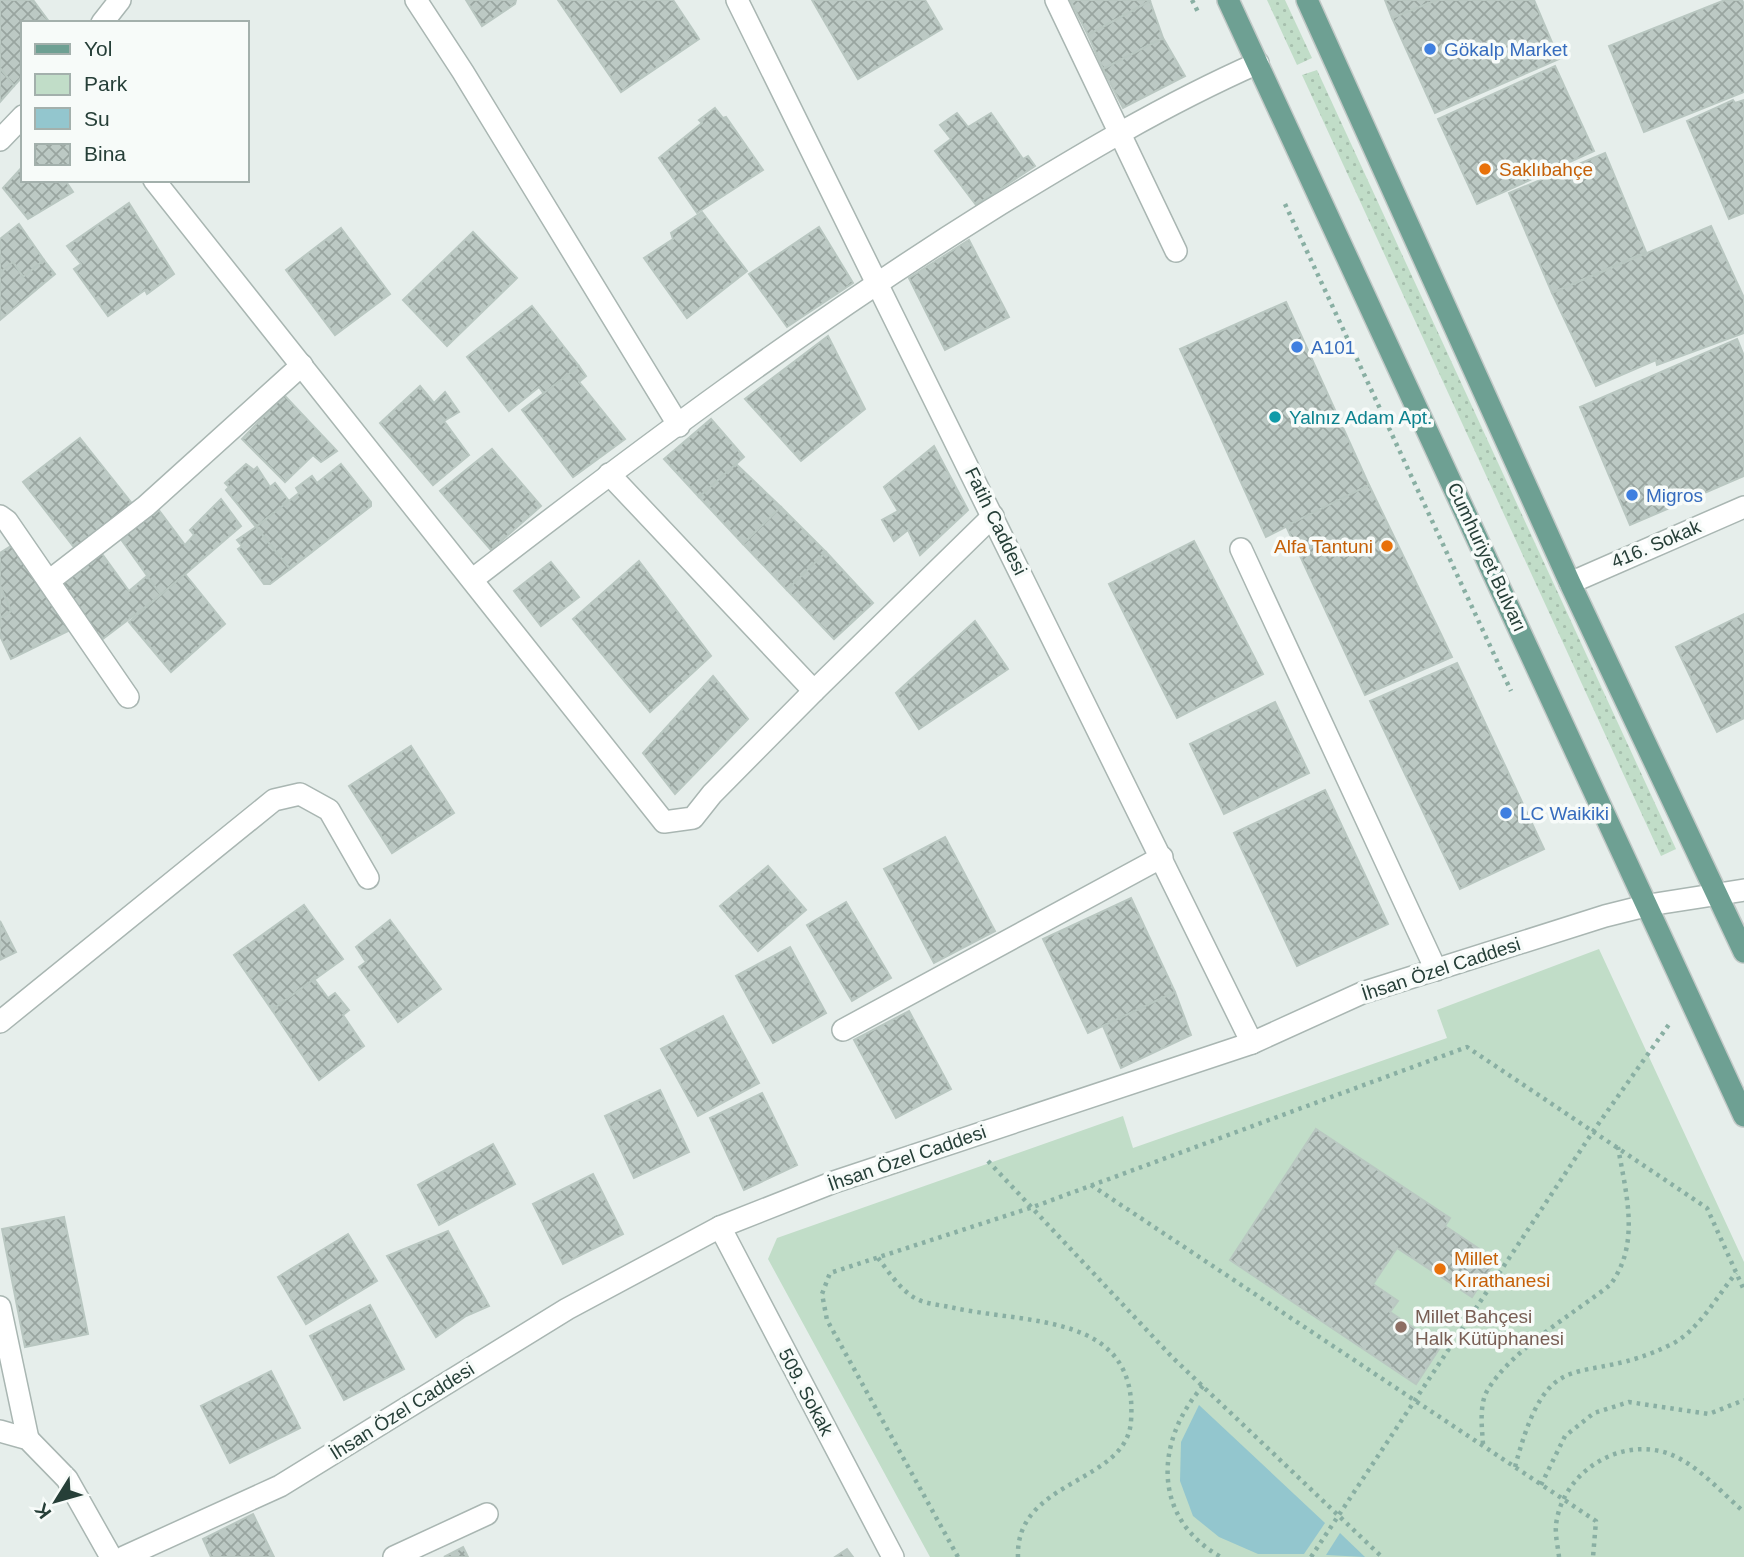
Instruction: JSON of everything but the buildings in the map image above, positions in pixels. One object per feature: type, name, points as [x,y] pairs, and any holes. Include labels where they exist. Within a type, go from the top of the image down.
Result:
[{"type":"main road","name":"Cumhuriyet Bulvarı","points":[[1228,0],[1649,905],[1744,1116]]},
{"type":"main road","points":[[1307,0],[1570,583],[1744,951]]},
{"type":"street","points":[[104,21],[120,0]]},
{"type":"street","points":[[416,0],[463,72],[679,426]]},
{"type":"street","name":"Fatih Caddesi","points":[[737,0],[1252,1043]]},
{"type":"street","points":[[1056,0],[1176,251]]},
{"type":"street","points":[[473,579],[609,474],[876,282],[1119,131],[1164,106],[1258,63]]},
{"type":"street","points":[[0,140],[21,118]]},
{"type":"street","points":[[156,182],[664,822],[693,818],[712,794],[814,691],[993,516]]},
{"type":"street","points":[[49,581],[146,506],[302,365]]},
{"type":"street","points":[[609,474],[814,691]]},
{"type":"street","name":"416. Sokak","points":[[1570,583],[1744,507]]},
{"type":"street","points":[[0,516],[7,520],[128,697]]},
{"type":"street","points":[[1241,549],[1436,970]]},
{"type":"street","points":[[0,1022],[274,800],[300,794],[329,810],[368,878]]},
{"type":"street","points":[[844,1030],[1161,857]]},
{"type":"street","name":"İhsan Özel Caddesi","points":[[124,1557],[280,1486],[567,1309],[720,1227],[834,1182],[1252,1043],[1362,992],[1649,905],[1744,890]]},
{"type":"street","name":"509. Sokak","points":[[720,1227],[893,1557]]},
{"type":"street","points":[[0,1307],[28,1439]]},
{"type":"street","points":[[0,1431],[28,1439],[67,1479],[111,1557]]},
{"type":"street","points":[[394,1557],[487,1514]]},
{"type":"path","points":[[1311,1557],[1594,1130],[1662,1032],[1692,999]]},
{"type":"path","points":[[958,1557],[827,1320],[822,1294],[831,1273],[1033,1207],[1467,1047],[1707,1208],[1744,1290]]},
{"type":"path","points":[[966,1138],[1203,1386],[1382,1557]]},
{"type":"path","points":[[1483,1445],[1482,1410],[1486,1392],[1521,1353],[1601,1293],[1620,1272],[1630,1237],[1618,1147]]},
{"type":"path","points":[[1091,1185],[1596,1521],[1594,1557]]},
{"type":"path","points":[[878,1258],[894,1279],[918,1300],[979,1314],[1076,1329],[1110,1348],[1124,1368],[1132,1397],[1131,1426],[1122,1449],[1094,1470],[1048,1496],[1028,1520],[1018,1545],[1018,1557]]},
{"type":"path","points":[[1515,1466],[1525,1429],[1536,1404],[1550,1385],[1564,1375],[1586,1367],[1629,1361],[1674,1343],[1692,1328],[1736,1273]]},
{"type":"path","points":[[1203,1386],[1184,1407],[1168,1453],[1170,1498],[1181,1520],[1197,1539],[1221,1557]]},
{"type":"path","points":[[1541,1485],[1565,1436],[1594,1413],[1629,1402],[1709,1414],[1744,1400]]},
{"type":"path","points":[[1559,1557],[1556,1526],[1563,1500],[1574,1481],[1590,1467],[1615,1454],[1636,1448],[1668,1453],[1695,1469],[1744,1512]]},
{"type":"green space","points":[[1267,0],[1285,0],[1312,58],[1297,65]]},
{"type":"green space","points":[[1317,70],[1676,849],[1661,856],[1302,75]]},
{"type":"green space","points":[[1599,949],[1744,1262],[1744,1557],[930,1557],[768,1259],[777,1238],[1123,1116],[1133,1148],[1447,1038],[1437,1010]]},
{"type":"water","points":[[1199,1405],[1325,1523],[1304,1554],[1258,1554],[1219,1537],[1193,1516],[1180,1481],[1181,1442]]},
{"type":"water","points":[[1340,1533],[1365,1557],[1326,1555]]},
{"type":"place","name":"Gökalp Market","points":[[1430,49]]},
{"type":"place","name":"Saklıbahçe","points":[[1485,169]]},
{"type":"place","name":"A101","points":[[1297,347]]},
{"type":"place","name":"Yalnız Adam Apt.","points":[[1275,417]]},
{"type":"place","name":"Migros","points":[[1632,495]]},
{"type":"place","name":"Alfa Tantuni","points":[[1387,546]]},
{"type":"place","name":"LC Waikiki","points":[[1506,813]]},
{"type":"place","name":"Millet Kırathanesi","points":[[1440,1269]]},
{"type":"place","name":"Millet Bahçesi Halk Kütüphanesi","points":[[1401,1327]]}]
